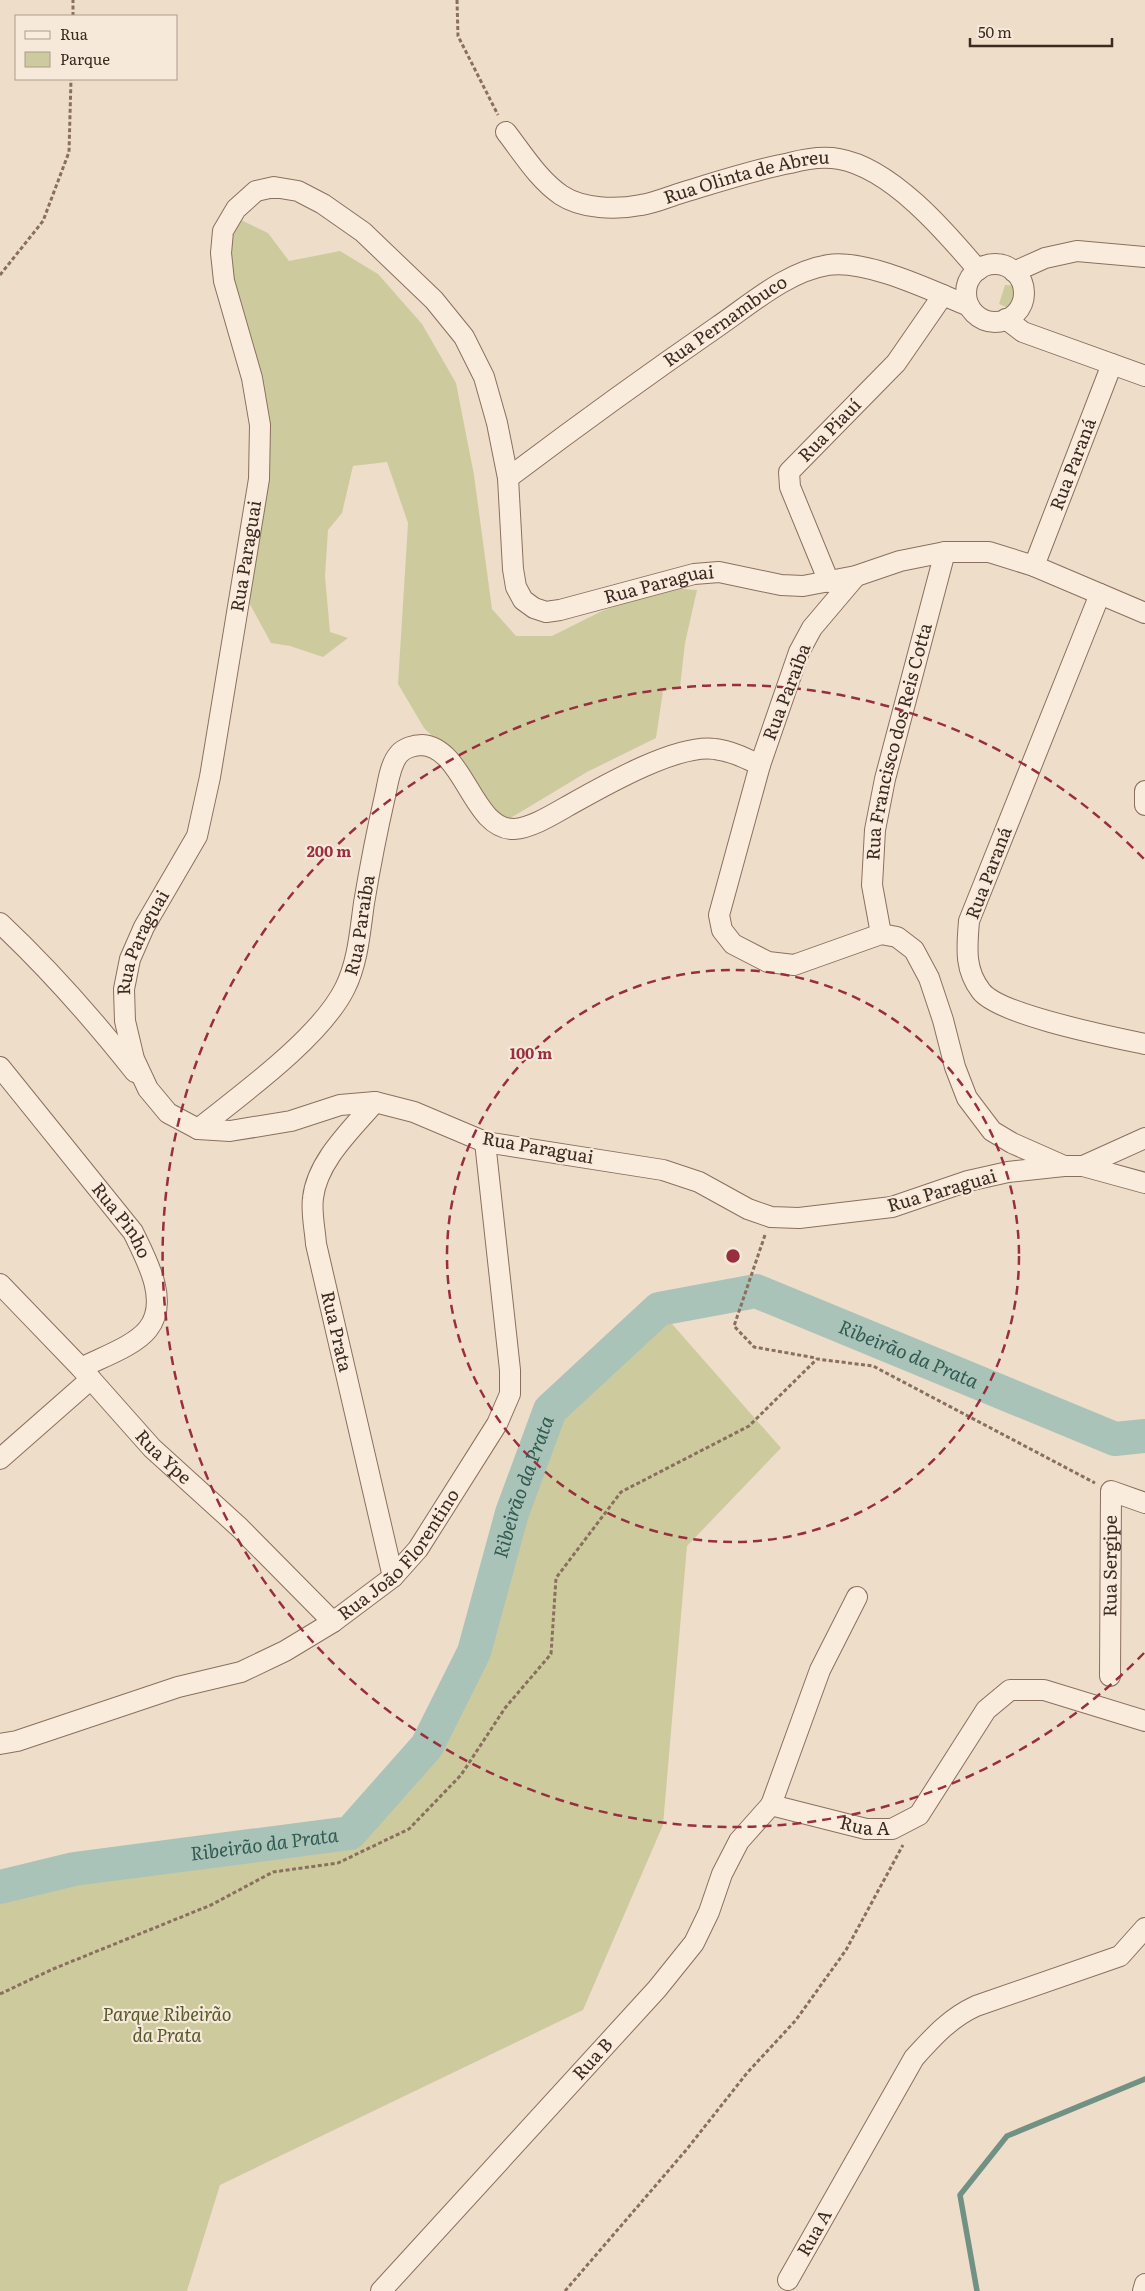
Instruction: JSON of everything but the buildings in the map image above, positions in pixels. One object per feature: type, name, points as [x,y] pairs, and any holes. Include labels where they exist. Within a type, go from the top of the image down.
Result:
[{"type":"street","name":"Rua Olinta de Abreu","points":[[506,132],[541,178],[562,195],[584,205],[613,208],[642,205],[766,168],[810,158],[838,158],[862,166],[902,192],[927,212],[978,270]]},
{"type":"street","name":"Rua Paraguai","points":[[1074,1166],[1008,1172],[968,1181],[892,1207],[799,1218],[771,1217],[748,1208],[700,1182],[663,1170],[485,1142],[414,1112],[375,1102],[340,1105],[291,1121],[230,1131],[198,1129],[168,1113],[148,1089],[134,1059],[125,1021],[124,989],[130,959],[144,927],[197,836],[210,778],[259,478],[260,425],[252,378],[224,281],[221,253],[224,231],[236,209],[256,191],[274,187],[298,191],[323,204],[363,232],[400,265],[434,300],[464,337],[484,377],[497,423],[508,478],[513,569],[516,587],[523,600],[534,608],[546,612],[560,610],[694,574],[719,572],[781,585],[803,586],[856,576],[900,561],[945,552],[989,552],[1034,566],[1145,613]]},
{"type":"street","points":[[1014,272],[1045,258],[1077,251],[1145,257]]},
{"type":"street","points":[[996,264],[1006,266],[1014,272],[1020,278],[1024,294],[1019,309],[1006,319],[989,321],[974,313],[969,306],[966,296],[967,286],[978,270],[996,264]]},
{"type":"street","name":"Rua Pernambuco","points":[[508,478],[630,386],[790,277],[828,265],[850,265],[877,272],[969,306]]},
{"type":"street","name":"Rua Piauí","points":[[828,582],[790,487],[789,472],[896,363],[943,296]]},
{"type":"street","points":[[1006,319],[1023,332],[1145,376]]},
{"type":"street","name":"Rua Paraná","points":[[1034,566],[1112,364]]},
{"type":"street","name":"Rua Francisco dos Reis Cotta","points":[[882,934],[872,885],[875,830],[885,779],[945,552]]},
{"type":"street","name":"Rua Paraíba","points":[[856,576],[812,628],[799,652],[760,765],[719,915],[722,930],[734,944],[768,962],[794,965],[882,934]]},
{"type":"street","name":"Rua Paraná","points":[[1100,594],[969,921],[967,960],[982,992],[1015,1012],[1145,1044]]},
{"type":"street","name":"Rua Paraíba","points":[[198,1129],[305,1039],[330,1012],[346,987],[356,954],[374,842],[390,774],[398,755],[414,745],[432,746],[448,758],[485,812],[498,826],[515,829],[534,823],[628,773],[688,751],[713,748],[736,754],[760,765]]},
{"type":"street","points":[[1145,791],[1145,805]]},
{"type":"street","points":[[0,923],[41,961],[91,1016],[148,1089]]},
{"type":"street","points":[[882,934],[897,937],[914,950],[929,978],[943,1020],[954,1067],[967,1098],[992,1131],[1012,1144],[1074,1166],[1145,1183]]},
{"type":"street","name":"Rua Pinho","points":[[0,1067],[133,1232],[148,1262],[158,1302],[155,1318],[147,1330],[86,1373],[0,1459]]},
{"type":"street","name":"Rua Prata","points":[[375,1102],[328,1160],[318,1178],[313,1198],[313,1218],[316,1244],[393,1577]]},
{"type":"street","points":[[1074,1166],[1145,1138]]},
{"type":"street","name":"Rua João Florentino","points":[[0,1744],[17,1741],[178,1687],[241,1672],[285,1651],[333,1622],[393,1577],[418,1550],[497,1424],[510,1394],[510,1370],[485,1142]]},
{"type":"street","name":"Rua Ype","points":[[0,1284],[86,1373],[152,1448],[247,1534],[333,1622]]},
{"type":"street","name":"Rua Sergipe","points":[[1110,1676],[1111,1491],[1145,1503]]},
{"type":"street","points":[[771,1805],[820,1670],[857,1597]]},
{"type":"street","points":[[919,1816],[986,1710],[1010,1690],[1044,1690],[1145,1721]]},
{"type":"street","name":"Rua A","points":[[771,1805],[866,1829],[892,1829],[919,1816]]},
{"type":"street","name":"Rua B","points":[[381,2291],[657,1989],[694,1942],[709,1912],[722,1874],[739,1841],[771,1805]]},
{"type":"street","name":"Rua A","points":[[788,2280],[914,2058],[940,2029],[957,2015],[976,2006],[1120,1956],[1145,1928]]},
{"type":"street","points":[[1143,2291],[1145,2284]]},
{"type":"path","points":[[73,0],[73,15]]},
{"type":"path","points":[[457,0],[458,36],[506,132]]},
{"type":"path","points":[[0,275],[43,221],[69,152],[71,80]]},
{"type":"path","points":[[758,1257],[734,1326],[754,1347],[873,1366],[1111,1491]]},
{"type":"path","points":[[0,1994],[53,1969],[211,1905],[272,1872],[338,1863],[410,1829],[461,1775],[505,1708],[551,1654],[556,1578],[621,1492],[749,1426],[817,1358]]},
{"type":"path","points":[[565,2291],[687,2149],[747,2073],[796,2020],[846,1950],[919,1816]]},
{"type":"green space","points":[[239,219],[268,233],[289,261],[340,251],[378,274],[422,324],[456,383],[474,475],[492,609],[516,636],[552,636],[602,611],[669,588],[697,590],[685,643],[680,687],[663,691],[656,738],[587,772],[509,819],[494,813],[454,758],[424,728],[398,684],[408,523],[387,462],[353,466],[342,513],[328,530],[325,576],[330,632],[348,638],[323,657],[290,646],[271,643],[246,597],[264,467],[228,250]]},
{"type":"green space","points":[[1005,285],[1020,286],[1028,296],[1026,309],[1023,314],[999,304]]},
{"type":"green space","name":"Parque Ribeirão da Prata","points":[[659,1309],[781,1448],[687,1546],[663,1825],[583,2010],[220,2185],[187,2291],[0,2291],[0,1887],[74,1869],[350,1833],[427,1746],[474,1652],[512,1513],[550,1410]]},
{"type":"waterway","name":"Ribeirão da Prata","points":[[0,1887],[74,1869],[350,1833],[427,1746],[474,1652],[512,1513],[550,1410],[659,1309],[756,1291],[1115,1439],[1145,1436]]},
{"type":"waterway","points":[[977,2291],[960,2195],[1007,2136],[1145,2079]]}]
